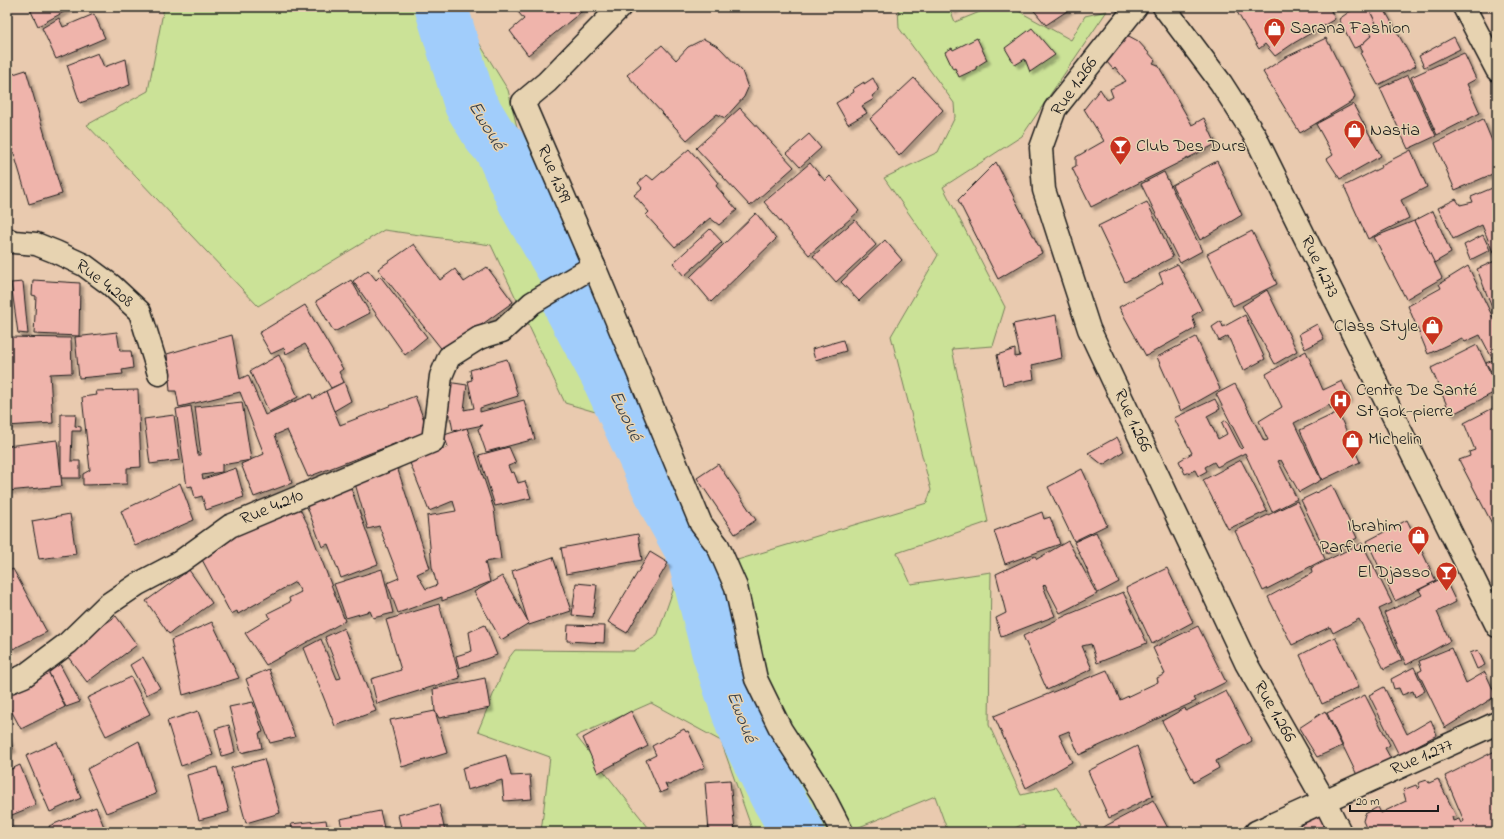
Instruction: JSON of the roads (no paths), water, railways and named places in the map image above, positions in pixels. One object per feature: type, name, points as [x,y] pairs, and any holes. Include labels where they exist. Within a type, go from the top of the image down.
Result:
[{"type":"street","name":"Rue 1.399","points":[[588,268],[523,102],[552,78],[620,7]]},
{"type":"street","name":"Rue 1.266","points":[[1136,7],[1055,109],[1041,148],[1044,190],[1089,329],[1246,663],[1325,802],[1340,832]]},
{"type":"street","name":"Rue 1.273","points":[[1164,7],[1221,83],[1255,136],[1497,626]]},
{"type":"street","points":[[1464,7],[1497,70]]},
{"type":"street","name":"Rue 4.208","points":[[7,239],[14,242],[36,244],[56,252],[84,265],[111,285],[140,312],[159,374]]},
{"type":"street","name":"Rue 4.210","points":[[7,683],[24,676],[68,643],[107,605],[138,584],[180,562],[230,526],[433,441],[441,376],[449,357],[479,338],[502,331],[532,303],[588,268]]},
{"type":"street","points":[[588,268],[701,524],[718,546],[736,587],[756,679],[781,730],[823,795],[842,832]]},
{"type":"street","name":"Rue 1.277","points":[[1256,832],[1497,723]]},
{"type":"waterway","name":"Ewoué","points":[[441,7],[470,103],[490,136],[500,147],[526,205],[566,274],[571,308],[606,373],[669,510],[692,551],[718,652],[744,730],[776,795],[798,832]]},
{"type":"waterway","points":[[789,832],[793,825]]},
{"type":"place","name":"Sarana Fashion","points":[[1275,48]]},
{"type":"place","name":"Nastia","points":[[1354,150]]},
{"type":"place","name":"Club Des Durs","points":[[1120,166]]},
{"type":"place","name":"Class Style","points":[[1433,346]]},
{"type":"place","name":"Centre De Santé St Gok-pierre","points":[[1340,420]]},
{"type":"place","name":"Michelin","points":[[1352,460]]},
{"type":"place","name":"Ibrahim Parfumerie","points":[[1418,556]]},
{"type":"place","name":"El Djasso","points":[[1446,592]]}]
